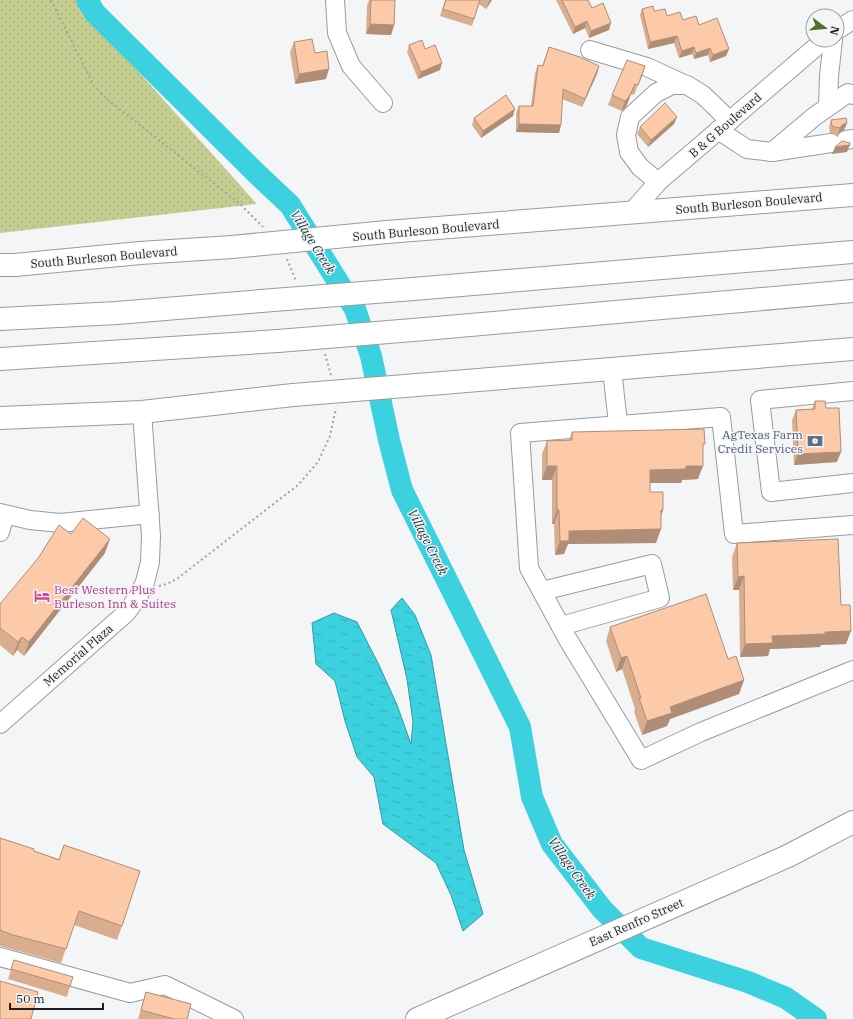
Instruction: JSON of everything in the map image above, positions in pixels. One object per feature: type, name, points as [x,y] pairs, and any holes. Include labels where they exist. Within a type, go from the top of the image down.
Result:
[{"type":"main road","name":"South Burleson Boulevard","points":[[0,265],[232,247],[387,232],[853,194]]},
{"type":"main road","points":[[0,319],[117,313],[853,252]]},
{"type":"main road","points":[[0,359],[425,330],[853,291]]},
{"type":"main road","points":[[0,418],[142,412],[293,395],[853,349]]},
{"type":"main road","name":"East Renfro Street","points":[[422,1018],[554,958],[788,856],[853,822]]},
{"type":"street","points":[[335,0],[337,33],[351,66],[383,103]]},
{"type":"street","name":"B & G Boulevard","points":[[631,213],[658,182],[815,48]]},
{"type":"street","points":[[828,107],[831,48]]},
{"type":"street","points":[[590,50],[647,67],[687,85],[703,95],[724,126],[747,148],[772,152],[843,141]]},
{"type":"street","points":[[658,182],[640,166],[629,152],[626,135],[630,117],[656,93],[672,85],[687,85]]},
{"type":"street","points":[[772,152],[815,116],[851,90]]},
{"type":"street","points":[[612,369],[618,424]]},
{"type":"street","points":[[853,392],[760,400],[772,492],[853,483]]},
{"type":"street","name":"Memorial Plaza","points":[[0,724],[126,613],[138,597],[145,582],[150,562],[151,536],[142,412]]},
{"type":"street","points":[[853,525],[734,534],[721,417],[520,433],[530,568],[561,626],[641,760],[709,729],[853,670]]},
{"type":"street","points":[[0,532],[3,514],[30,520],[60,523],[150,514]]},
{"type":"street","points":[[542,591],[652,564],[660,598],[561,626]]},
{"type":"street","points":[[0,957],[130,993],[165,985],[234,1019]]},
{"type":"path","points":[[51,0],[94,86],[108,99],[241,205],[265,229]]},
{"type":"path","points":[[287,260],[296,281]]},
{"type":"path","points":[[325,354],[333,381]]},
{"type":"path","points":[[154,587],[167,584],[178,578],[298,485],[318,462],[330,436],[336,409],[336,402]]},
{"type":"green space","points":[[0,0],[79,0],[86,13],[257,204],[0,233]]},
{"type":"water","points":[[402,598],[415,615],[431,655],[464,850],[483,914],[463,931],[451,895],[436,863],[383,824],[374,777],[357,757],[345,721],[335,681],[316,664],[312,623],[334,613],[357,622],[397,705],[411,744],[413,722],[407,679],[391,610]]},
{"type":"building","points":[[371,0],[395,0],[394,25],[370,24]]},
{"type":"building","points":[[446,0],[480,0],[474,19],[443,9]]},
{"type":"building","points":[[562,0],[588,0],[592,8],[603,3],[611,23],[591,31],[587,21],[575,27]]},
{"type":"building","points":[[653,6],[654,11],[665,9],[667,16],[680,12],[683,20],[696,16],[699,25],[717,18],[729,49],[713,55],[710,48],[696,53],[694,47],[682,51],[677,36],[650,42],[642,9]]},
{"type":"building","points":[[312,39],[315,53],[327,51],[329,69],[299,74],[294,42]]},
{"type":"building","points":[[422,40],[425,49],[435,45],[442,63],[421,72],[409,45]]},
{"type":"building","points":[[549,47],[580,57],[599,66],[585,99],[563,89],[561,125],[519,124],[519,106],[533,106],[538,65],[543,66]]},
{"type":"building","points":[[627,60],[645,66],[638,85],[635,84],[629,97],[625,101],[612,95]]},
{"type":"building","points":[[506,95],[515,109],[483,131],[474,118]]},
{"type":"building","points":[[665,103],[677,117],[651,140],[640,127]]},
{"type":"building","points":[[846,118],[847,123],[842,125],[840,128],[832,126],[831,120]]},
{"type":"building","points":[[842,141],[850,143],[850,145],[835,147]]},
{"type":"building","name":"AgTexas Farm Credit Services","points":[[815,401],[825,401],[826,408],[839,408],[841,452],[798,454],[796,410],[815,409]]},
{"type":"building","points":[[704,429],[705,444],[703,444],[703,466],[686,466],[686,469],[650,470],[650,492],[663,492],[661,529],[569,531],[569,541],[560,541],[559,510],[557,510],[557,466],[547,466],[547,441],[572,440],[572,432]]},
{"type":"building","name":"Best Western Plus Burleson Inn & Suites","points":[[83,518],[110,539],[29,642],[22,637],[18,642],[0,628],[0,604],[39,557],[59,525],[71,534]]},
{"type":"building","points":[[838,539],[841,605],[850,605],[851,631],[825,632],[825,634],[772,636],[773,643],[745,644],[744,576],[738,577],[737,543]]},
{"type":"building","points":[[706,594],[728,659],[736,656],[744,680],[670,707],[672,713],[647,721],[627,656],[621,658],[610,627]]},
{"type":"building","points":[[0,838],[34,849],[34,851],[59,860],[64,845],[140,871],[122,926],[79,911],[66,949],[13,935],[0,930]]},
{"type":"building","points":[[14,960],[73,977],[70,986],[11,969]]},
{"type":"building","points":[[0,981],[38,992],[31,1019],[0,1019]]},
{"type":"building","points":[[146,992],[191,1004],[187,1019],[174,1019],[141,1010]]},
{"type":"waterway","name":"Village Creek","points":[[87,0],[95,13],[290,205],[355,309],[371,356],[389,440],[402,490],[520,727],[532,797],[552,844],[602,909],[641,948],[748,982],[786,998],[816,1019]]},
{"type":"place","name":"AgTexas Farm Credit Services","points":[[815,441]]},
{"type":"place","name":"Best Western Plus Burleson Inn & Suites","points":[[42,596]]}]
